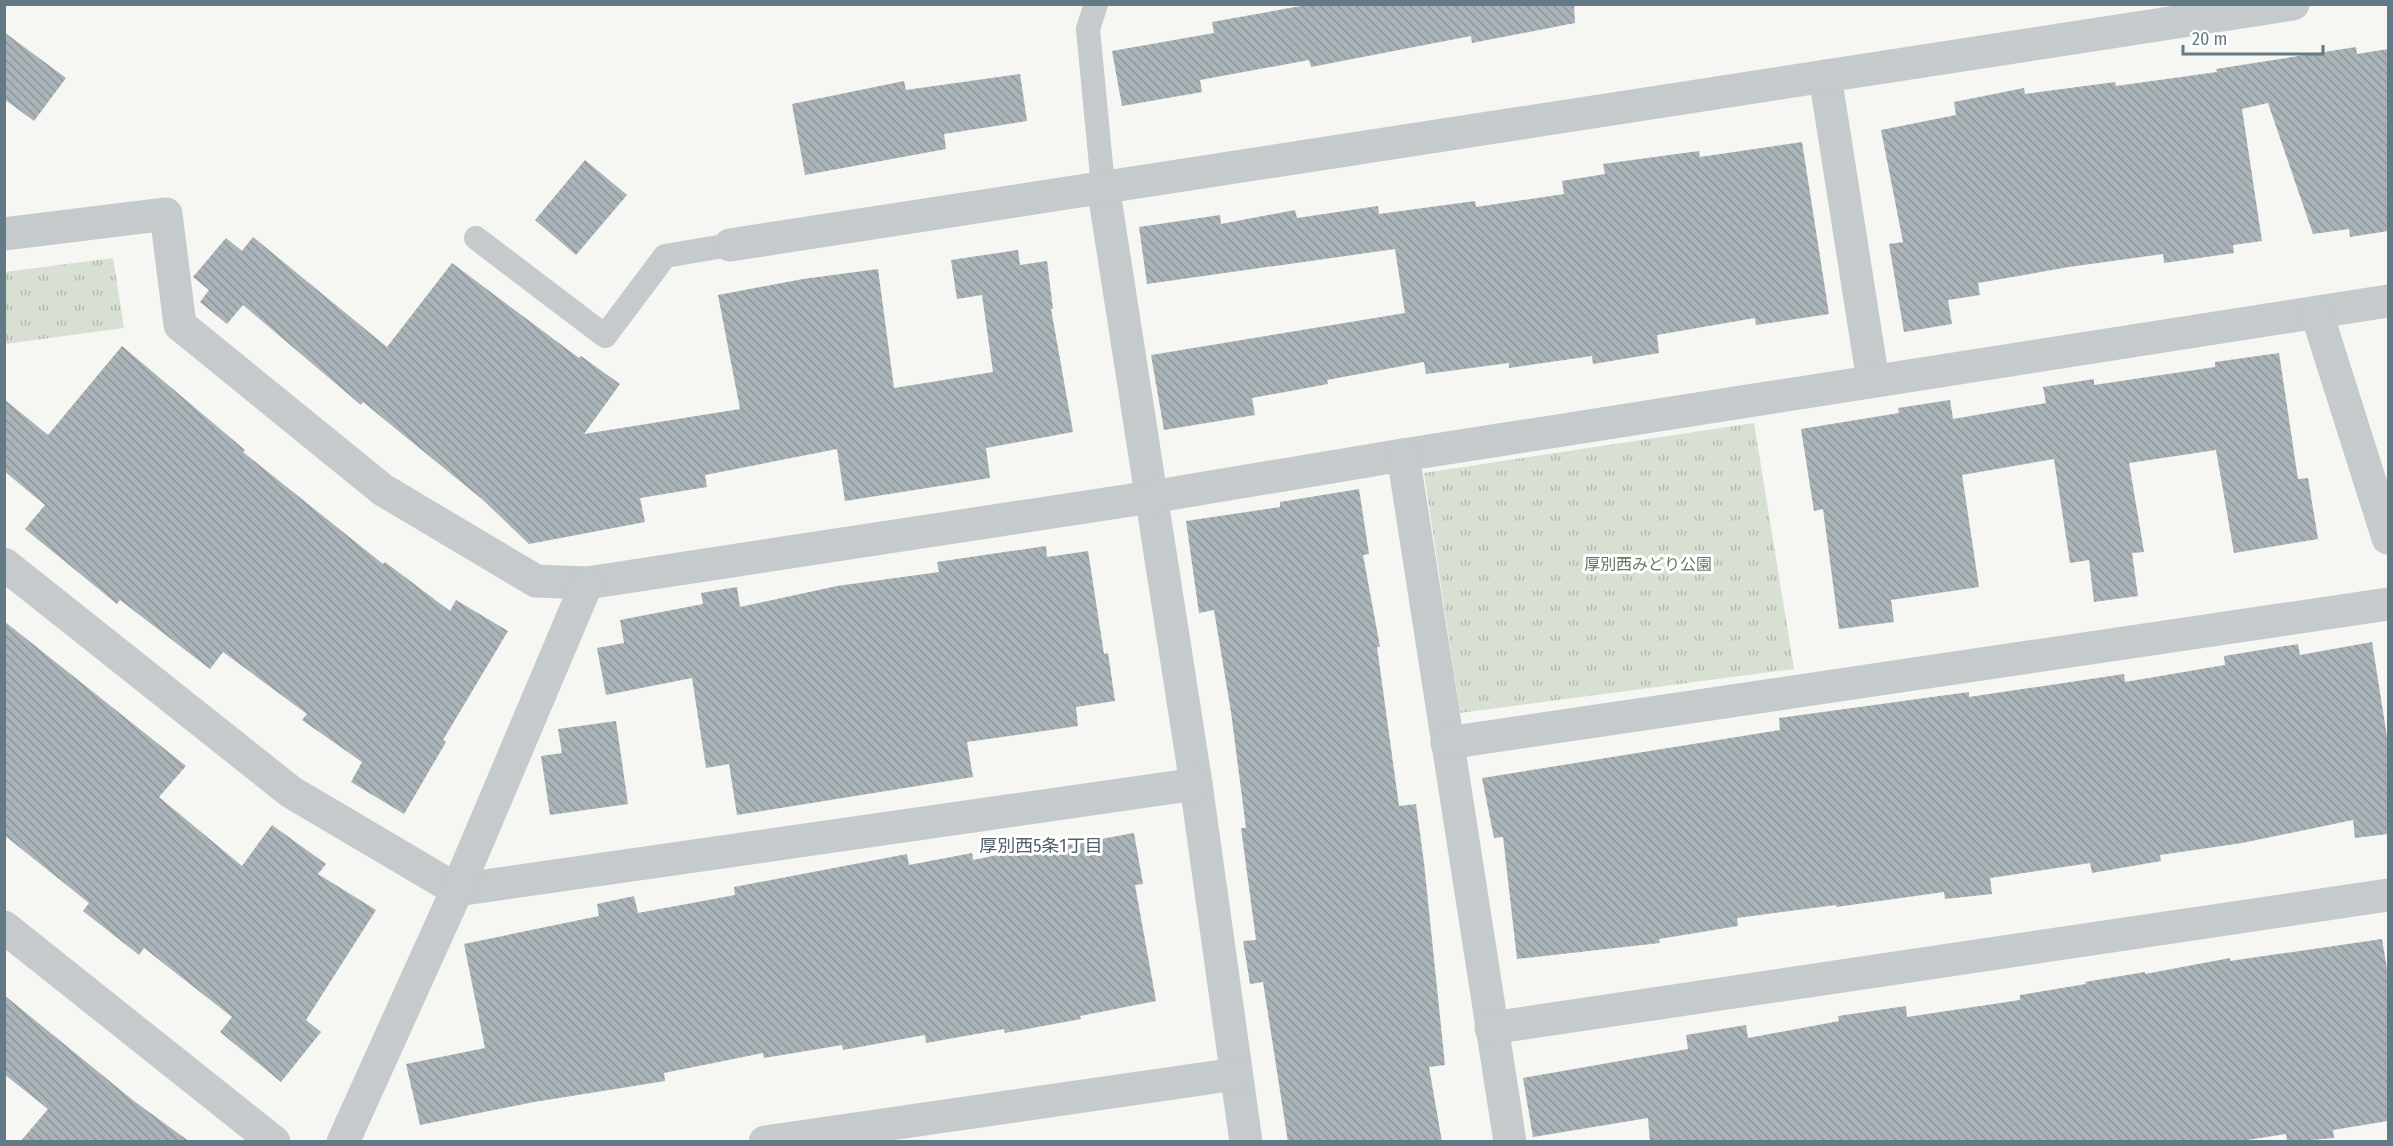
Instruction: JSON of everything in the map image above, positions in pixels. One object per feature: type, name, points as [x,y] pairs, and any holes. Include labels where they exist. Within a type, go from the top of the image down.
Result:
[{"type":"street","points":[[730,246],[1103,186],[2293,4]]},
{"type":"street","points":[[1826,76],[1873,381]]},
{"type":"street","points":[[1103,186],[1196,784],[1246,1142]]},
{"type":"street","points":[[4,234],[166,214],[180,325],[383,490],[536,580],[587,582],[1151,497],[1403,454],[2388,302]]},
{"type":"street","points":[[2317,314],[2388,538]]},
{"type":"street","points":[[1403,454],[1510,1142]]},
{"type":"street","points":[[4,564],[291,792],[457,890],[1196,784]]},
{"type":"street","points":[[343,1142],[457,890],[587,582]]},
{"type":"street","points":[[1447,743],[2388,604]]},
{"type":"street","points":[[1491,1029],[2388,895]]},
{"type":"street","points":[[4,927],[274,1142]]},
{"type":"street","points":[[765,1142],[1236,1074]]},
{"type":"lane","points":[[1096,4],[1088,29],[1103,186]]},
{"type":"lane","points":[[476,238],[605,336],[665,256],[730,246]]},
{"type":"green space","points":[[113,258],[124,328],[5,344],[5,272]]},
{"type":"green space","name":"厚別西みどり公園","points":[[1754,423],[1794,669],[1460,713],[1424,473]]},
{"type":"building","points":[[1312,4],[1574,4],[1575,23],[1472,43],[1471,36],[1311,67],[1309,60],[1200,80],[1202,92],[1122,106],[1112,51],[1214,33],[1212,22]]},
{"type":"building","points":[[4,32],[66,78],[34,121],[4,99]]},
{"type":"building","points":[[2356,47],[2357,54],[2388,49],[2388,231],[2350,237],[2349,229],[2313,234],[2268,103],[2242,109],[2262,241],[2233,245],[2234,253],[2164,263],[2163,254],[1978,283],[1980,295],[1948,300],[1952,324],[1904,332],[1889,244],[1903,242],[1881,130],[1956,115],[1954,102],[2024,88],[2025,94],[2115,82],[2116,86],[2217,72],[2216,69]]},
{"type":"building","points":[[1020,74],[1027,121],[944,134],[946,149],[805,175],[792,104],[904,81],[906,90]]},
{"type":"building","points":[[1802,142],[1829,314],[1756,325],[1755,318],[1657,335],[1659,353],[1593,364],[1592,356],[1509,368],[1509,363],[1426,374],[1424,362],[1327,380],[1328,384],[1252,398],[1255,415],[1164,430],[1151,355],[1405,313],[1395,249],[1147,284],[1139,227],[1220,215],[1221,224],[1295,210],[1297,218],[1378,206],[1379,214],[1475,201],[1476,207],[1564,194],[1562,181],[1605,174],[1603,164],[1699,151],[1700,157]]},
{"type":"building","points":[[585,160],[627,195],[576,255],[535,220]]},
{"type":"building","points":[[253,237],[387,347],[452,263],[579,358],[581,356],[620,384],[584,434],[740,409],[718,295],[803,279],[878,269],[894,388],[993,372],[982,295],[957,299],[951,260],[1018,250],[1020,265],[1047,261],[1053,309],[1051,309],[1073,432],[986,448],[990,478],[845,501],[837,449],[705,475],[707,487],[640,498],[645,522],[529,544],[483,500],[363,402],[361,405],[243,305],[227,324],[200,302],[209,290],[193,277],[226,238],[242,251]]},
{"type":"building","points":[[122,346],[245,450],[243,452],[383,564],[385,562],[450,611],[456,600],[508,631],[443,740],[446,742],[404,814],[351,782],[362,762],[302,720],[307,714],[223,652],[210,669],[120,600],[117,604],[25,529],[45,505],[4,471],[4,399],[48,435]]},
{"type":"building","points":[[2279,353],[2298,479],[2308,478],[2318,539],[2234,553],[2216,450],[2129,463],[2144,552],[2132,553],[2138,596],[2094,602],[2089,560],[2070,563],[2054,459],[1962,475],[1979,587],[1891,600],[1894,622],[1839,629],[1823,509],[1814,511],[1801,429],[1899,413],[1898,408],[1950,400],[1953,419],[2046,403],[2043,387],[2094,379],[2094,385],[2215,367],[2215,362]]},
{"type":"building","points":[[1359,489],[1369,554],[1363,555],[1380,647],[1377,647],[1399,806],[1416,804],[1424,863],[1445,1065],[1429,1067],[1442,1142],[1288,1142],[1263,982],[1250,984],[1243,941],[1256,940],[1241,828],[1246,828],[1231,712],[1214,610],[1199,613],[1186,521],[1280,507],[1280,502]]},
{"type":"building","points":[[1046,546],[1047,557],[1088,551],[1104,654],[1108,653],[1115,701],[1076,707],[1078,726],[967,742],[973,777],[737,815],[729,764],[706,768],[692,678],[606,695],[597,648],[624,643],[620,620],[703,604],[701,593],[737,587],[740,607],[837,586],[939,572],[937,562]]},
{"type":"building","points":[[4,621],[186,766],[159,797],[242,866],[272,825],[326,864],[318,874],[376,910],[306,1020],[321,1032],[281,1082],[220,1032],[232,1017],[144,948],[139,955],[83,911],[89,903],[4,835]]},
{"type":"building","points":[[2372,642],[2388,743],[2388,834],[2355,838],[2353,820],[2242,843],[2160,855],[2161,861],[2092,873],[2090,863],[1990,878],[1992,894],[1945,899],[1944,892],[1737,918],[1738,926],[1659,939],[1660,943],[1517,959],[1503,837],[1494,838],[1482,778],[1780,730],[1779,718],[1969,692],[1969,697],[2124,674],[2125,682],[2225,665],[2224,656],[2298,644],[2300,655]]},
{"type":"building","points":[[616,721],[628,804],[550,815],[541,756],[562,753],[558,729]]},
{"type":"building","points":[[1134,833],[1143,884],[1135,885],[1156,1001],[1080,1016],[1081,1019],[1005,1033],[1004,1029],[926,1043],[925,1035],[843,1050],[842,1045],[764,1058],[763,1053],[664,1073],[665,1081],[534,1102],[420,1125],[406,1064],[485,1048],[464,944],[599,916],[597,904],[634,896],[638,913],[735,895],[734,887],[907,854],[909,865],[972,853],[973,860],[1050,844],[1051,848]]},
{"type":"building","points":[[2382,939],[2388,975],[2388,1121],[2333,1130],[2334,1138],[2287,1142],[2286,1134],[2234,1142],[1650,1142],[1648,1118],[1533,1137],[1523,1078],[1688,1049],[1686,1035],[1746,1025],[1748,1038],[1839,1021],[1838,1016],[1906,1006],[1907,1017],[2020,1000],[2020,995],[2086,984],[2085,982],[2145,972],[2145,974],[2230,958],[2230,961]]},
{"type":"building","points":[[4,995],[134,1101],[190,1142],[20,1142],[48,1109],[4,1074]]},
{"type":"district","name":"厚別西5条1丁目","points":[[1041,846]]}]
